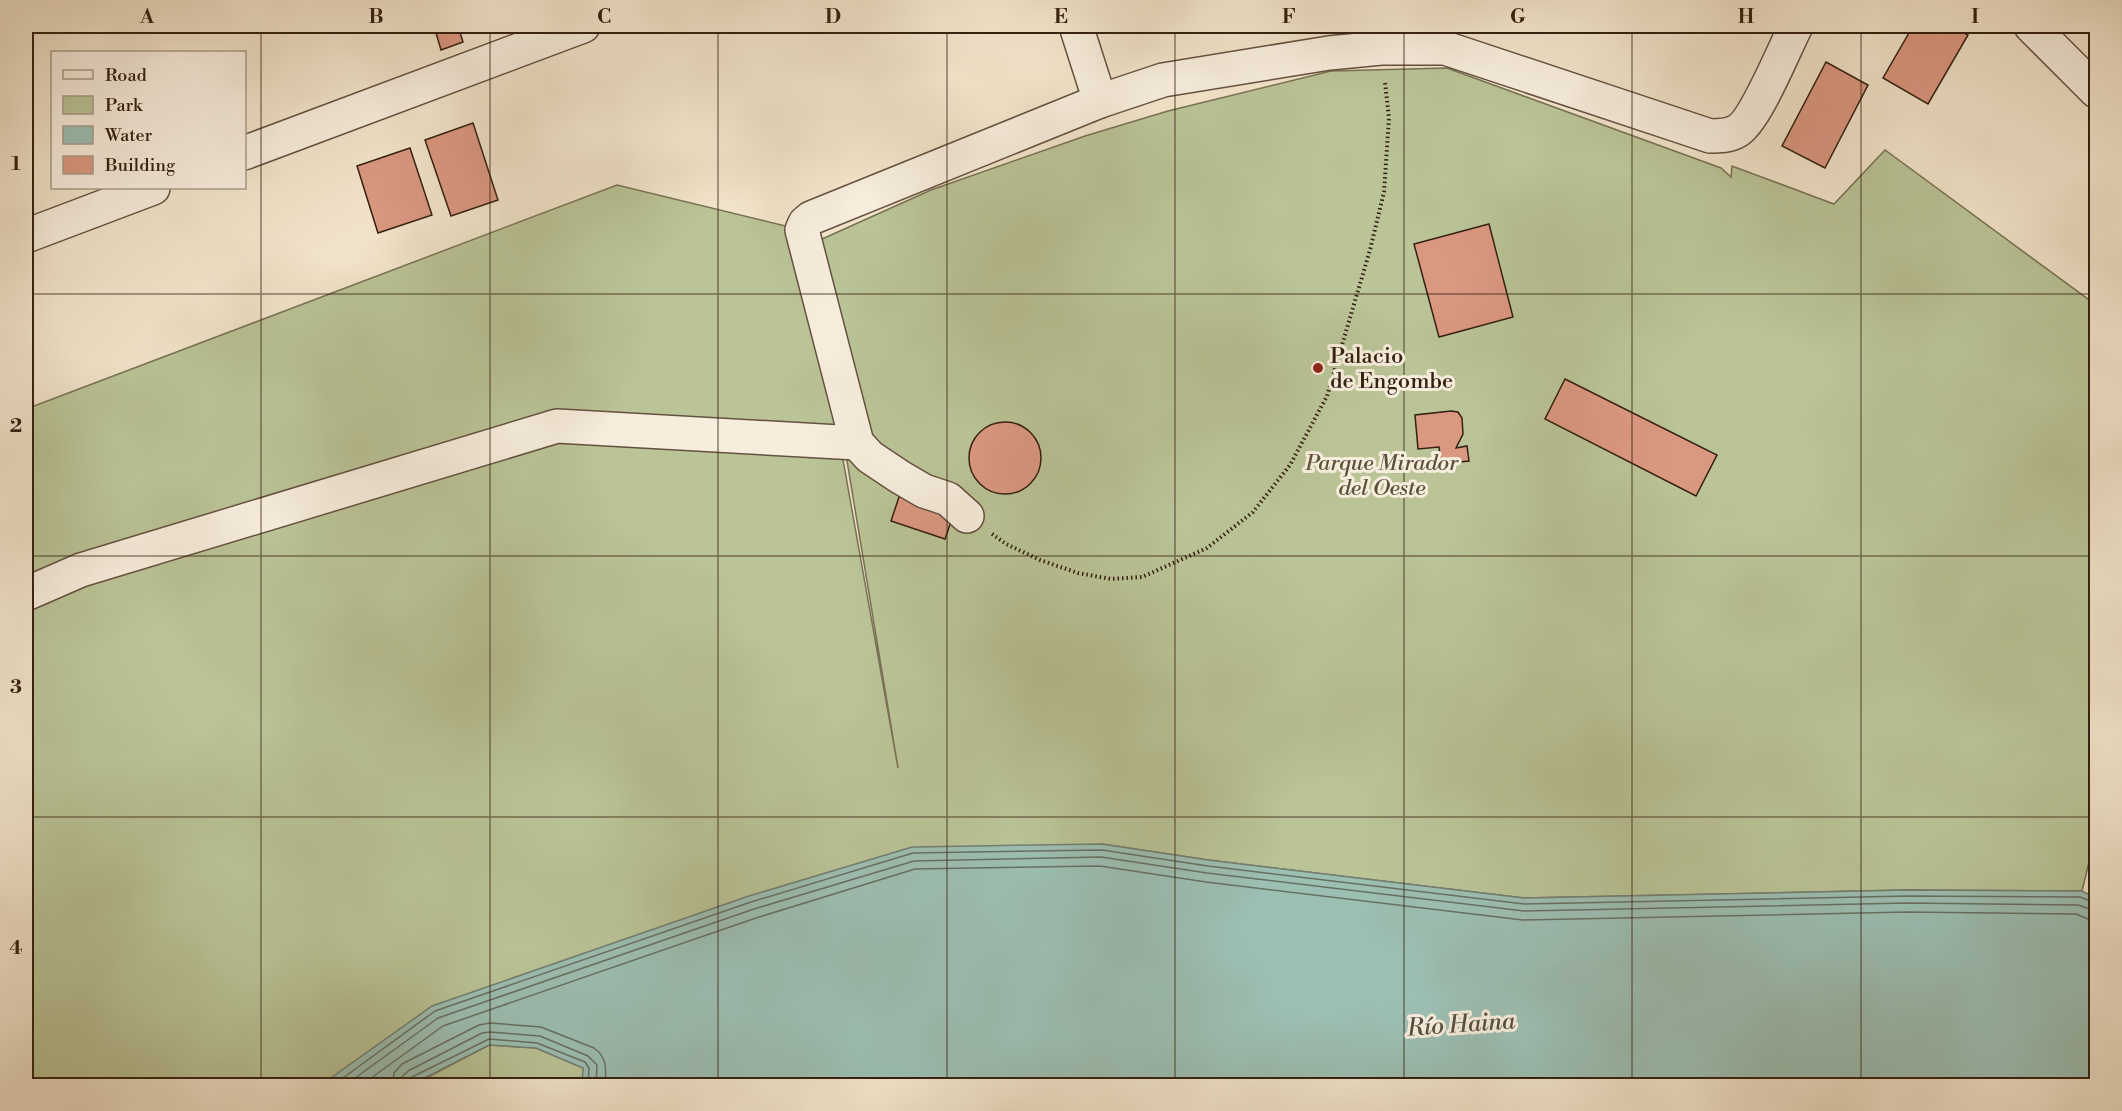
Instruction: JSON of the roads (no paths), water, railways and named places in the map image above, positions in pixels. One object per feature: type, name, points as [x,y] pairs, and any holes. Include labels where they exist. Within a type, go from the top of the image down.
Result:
[{"type":"street","points":[[246,152],[583,26]]},
{"type":"street","points":[[1076,26],[1100,101]]},
{"type":"street","points":[[967,516],[948,498],[924,491],[900,477],[870,457],[857,443],[802,230],[805,223],[812,218],[1100,101],[1163,80],[1329,53],[1381,48],[1445,48],[1710,136],[1726,135],[1739,130],[1752,117],[1796,26]]},
{"type":"street","points":[[2031,26],[2097,91]]},
{"type":"street","points":[[26,236],[150,189]]},
{"type":"street","points":[[26,594],[81,570],[557,426],[857,443]]},
{"type":"water","name":"Río Haina","points":[[1102,844],[1208,860],[1524,898],[1907,890],[2082,891],[2096,898],[2096,1085],[582,1086],[583,1068],[536,1048],[489,1045],[411,1085],[321,1085],[432,1006],[749,896],[912,847]]},
{"type":"place","name":"Palacio de Engombe","points":[[1318,368]]},
{"type":"park label","name":"Parque Mirador del Oeste","points":[[1382,474]]}]
